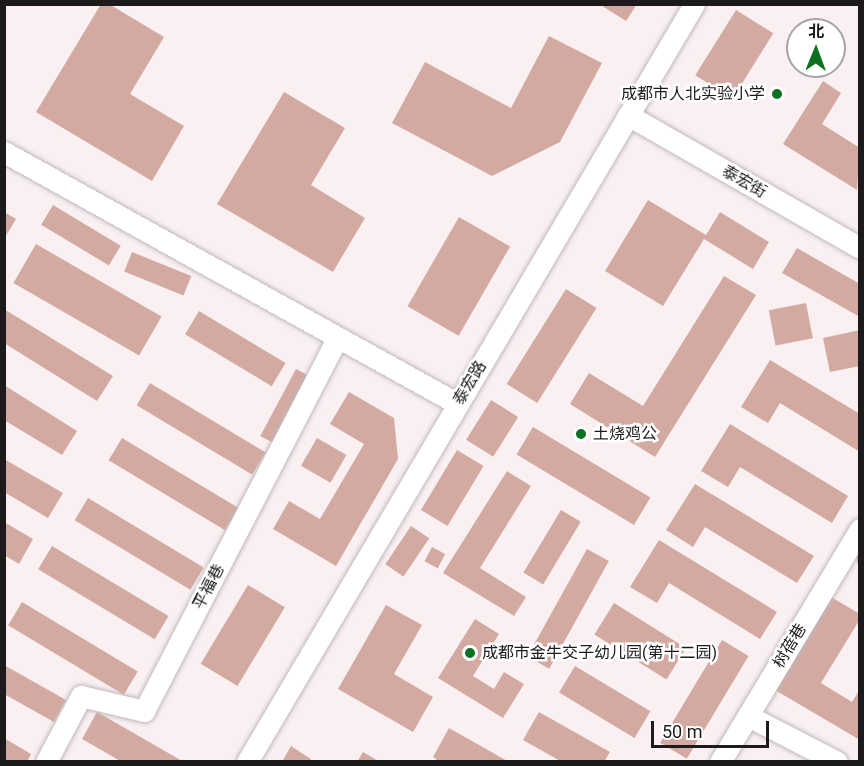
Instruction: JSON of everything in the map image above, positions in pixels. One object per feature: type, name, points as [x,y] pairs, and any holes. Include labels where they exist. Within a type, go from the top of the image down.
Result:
[{"type":"street","name":"泰宏路","points":[[247,762],[694,4]]},
{"type":"street","name":"泰宏街","points":[[628,115],[860,248]]},
{"type":"street","points":[[4,152],[337,339],[458,404]]},
{"type":"street","name":"平福巷","points":[[46,762],[81,696],[144,711],[337,339]]},
{"type":"street","name":"树蓓巷","points":[[720,762],[860,529]]},
{"type":"street","points":[[748,716],[837,762]]},
{"type":"building","points":[[101,4],[109,4],[164,37],[130,94],[184,126],[152,181],[36,112]]},
{"type":"building","points":[[599,4],[637,4],[626,21]]},
{"type":"building","points":[[736,10],[773,33],[733,99],[695,75]]},
{"type":"building","points":[[549,36],[602,63],[560,142],[492,176],[392,123],[425,62],[511,108]]},
{"type":"building","points":[[823,81],[841,93],[822,124],[860,148],[857,190],[783,144]]},
{"type":"building","points":[[284,92],[345,128],[311,185],[365,218],[333,272],[217,204]]},
{"type":"building","points":[[648,200],[706,235],[720,212],[769,242],[753,269],[704,239],[663,306],[605,271]]},
{"type":"building","points":[[53,205],[121,246],[109,265],[41,225]]},
{"type":"building","points":[[4,212],[16,219],[4,239]]},
{"type":"building","points":[[459,217],[510,246],[459,336],[408,306]]},
{"type":"building","points":[[36,244],[162,316],[139,355],[14,283]]},
{"type":"building","points":[[797,248],[860,284],[860,317],[782,273]]},
{"type":"building","points":[[132,252],[191,276],[183,295],[124,271]]},
{"type":"building","points":[[724,276],[756,295],[655,457],[570,404],[589,373],[643,406]]},
{"type":"building","points":[[566,289],[597,308],[537,403],[507,384]]},
{"type":"building","points":[[806,303],[813,338],[776,346],[769,310]]},
{"type":"building","points":[[4,309],[113,376],[97,401],[4,343]]},
{"type":"building","points":[[199,311],[286,363],[272,386],[185,334]]},
{"type":"building","points":[[860,330],[860,366],[830,372],[823,338]]},
{"type":"building","points":[[770,360],[860,414],[860,452],[780,403],[768,423],[741,407]]},
{"type":"building","points":[[296,369],[309,376],[274,443],[260,436]]},
{"type":"building","points":[[150,383],[266,453],[252,475],[137,405]]},
{"type":"building","points":[[4,385],[77,431],[62,455],[4,420]]},
{"type":"building","points":[[349,392],[394,418],[398,459],[336,566],[273,529],[289,501],[320,519],[364,444],[330,424]]},
{"type":"building","points":[[491,400],[518,417],[493,457],[466,440]]},
{"type":"building","points":[[730,424],[848,496],[832,523],[740,467],[728,487],[701,471]]},
{"type":"building","points":[[533,427],[650,498],[634,525],[517,454]]},
{"type":"building","points":[[122,438],[239,508],[225,530],[109,460]]},
{"type":"building","points":[[317,438],[346,455],[330,483],[301,466]]},
{"type":"building","points":[[457,450],[484,466],[448,526],[421,510]]},
{"type":"building","points":[[4,459],[63,493],[48,518],[4,492]]},
{"type":"building","points":[[507,471],[531,486],[480,568],[526,597],[514,616],[443,573]]},
{"type":"building","points":[[695,484],[814,556],[797,583],[705,527],[693,547],[666,530]]},
{"type":"building","points":[[88,498],[204,568],[190,590],[75,520]]},
{"type":"building","points":[[561,510],[581,522],[543,584],[523,573]]},
{"type":"building","points":[[4,522],[33,539],[19,564],[4,555]]},
{"type":"building","points":[[411,526],[429,538],[404,576],[385,564]]},
{"type":"building","points":[[659,540],[777,612],[760,639],[669,583],[657,603],[630,587]]},
{"type":"building","points":[[52,546],[169,616],[155,639],[38,569]]},
{"type":"building","points":[[860,546],[860,570],[859,570],[854,547]]},
{"type":"building","points":[[432,547],[445,554],[438,568],[424,561]]},
{"type":"building","points":[[587,549],[609,561],[549,669],[527,657]]},
{"type":"building","points":[[248,585],[285,607],[237,686],[201,664]]},
{"type":"building","points":[[831,597],[860,614],[860,619],[821,683],[852,702],[860,689],[860,740],[775,690]]},
{"type":"building","points":[[22,602],[138,672],[124,695],[8,625]]},
{"type":"building","points":[[614,603],[686,648],[666,679],[594,634]]},
{"type":"building","points":[[386,605],[422,625],[394,674],[433,697],[413,732],[338,689]]},
{"type":"building","name":"成都市金牛交子幼儿园(第十二园)","points":[[475,619],[499,634],[473,676],[494,689],[504,672],[524,684],[503,718],[438,678]]},
{"type":"building","points":[[722,640],[749,656],[687,759],[660,743]]},
{"type":"building","points":[[4,665],[66,700],[54,722],[4,694]]},
{"type":"building","points":[[575,666],[650,711],[634,738],[559,693]]},
{"type":"building","points":[[97,712],[184,762],[122,762],[82,739]]},
{"type":"building","points":[[539,712],[610,752],[604,762],[562,762],[523,740]]},
{"type":"building","points":[[449,728],[509,762],[440,762],[433,757]]},
{"type":"building","points":[[4,738],[31,754],[27,762],[4,762]]},
{"type":"building","points":[[291,746],[311,759],[309,762],[282,762]]},
{"type":"building","points":[[363,752],[380,762],[357,762]]},
{"type":"place","name":"成都市人北实验小学","points":[[777,94]]},
{"type":"place","name":"土烧鸡公","points":[[581,434]]},
{"type":"place","name":"成都市金牛交子幼儿园(第十二园)","points":[[470,653]]}]
